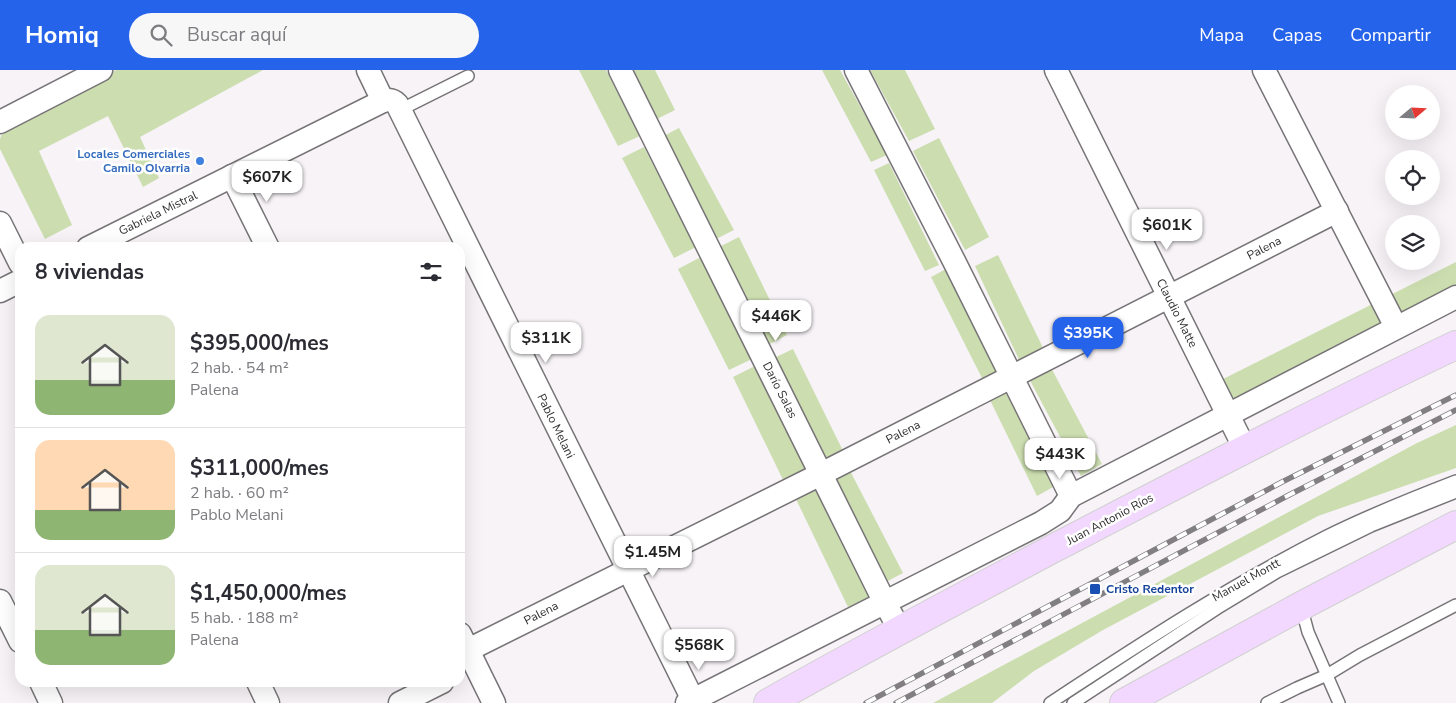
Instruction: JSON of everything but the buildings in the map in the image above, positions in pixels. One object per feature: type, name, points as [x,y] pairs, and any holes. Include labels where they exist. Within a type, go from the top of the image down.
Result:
[{"type":"main road","name":"Juan Antonio Ríos","points":[[768,703],[900,630],[1245,449],[1456,345]]},
{"type":"main road","points":[[1124,703],[1301,606],[1456,525]]},
{"type":"street","points":[[0,122],[101,70]]},
{"type":"street","name":"Pablo Melani","points":[[368,70],[391,104],[461,242]]},
{"type":"street","name":"Darío Salas","points":[[620,70],[900,630]]},
{"type":"street","points":[[856,70],[1012,376],[1070,496]]},
{"type":"street","name":"Claudio Matte","points":[[1056,70],[1245,449]]},
{"type":"street","points":[[1264,70],[1396,327]]},
{"type":"street","name":"Gabriela Mistral","points":[[100,242],[232,176],[391,104]]},
{"type":"street","points":[[232,176],[265,242]]},
{"type":"street","name":"Palena","points":[[466,656],[628,570],[822,474],[1337,212]]},
{"type":"street","points":[[0,224],[15,253]]},
{"type":"street","name":"Pablo Melani","points":[[465,250],[628,570],[690,701]]},
{"type":"street","points":[[0,291],[15,284]]},
{"type":"street","points":[[690,701],[1042,523],[1060,511],[1070,496],[1456,297]]},
{"type":"street","points":[[0,601],[15,631]]},
{"type":"street","points":[[466,656],[494,703]]},
{"type":"street","points":[[43,687],[51,703]]},
{"type":"street","points":[[260,687],[268,703]]},
{"type":"street","points":[[400,703],[432,687]]},
{"type":"lane","points":[[391,104],[468,76]]},
{"type":"lane","name":"Manuel Montt","points":[[1050,703],[1184,616],[1242,581],[1365,517],[1456,481]]},
{"type":"lane","name":"Manuel Montt","points":[[1073,703],[1242,592],[1277,572],[1371,526],[1456,492]]},
{"type":"lane","points":[[1266,703],[1327,676],[1360,655],[1456,605]]},
{"type":"lane","points":[[1301,606],[1308,632],[1340,703]]},
{"type":"green space","points":[[116,70],[263,70],[140,137],[159,178],[143,187],[108,116],[39,151],[72,225],[45,239],[0,149],[0,139],[5,124]]},
{"type":"green space","points":[[579,70],[606,70],[640,136],[618,146]]},
{"type":"green space","points":[[630,70],[655,70],[675,110],[655,120]]},
{"type":"green space","points":[[822,70],[840,70],[887,155],[871,162]]},
{"type":"green space","points":[[870,70],[905,70],[935,129],[909,141]]},
{"type":"green space","points":[[679,128],[734,230],[714,240],[660,138]]},
{"type":"green space","points":[[939,138],[989,237],[965,250],[913,151]]},
{"type":"green space","points":[[644,147],[696,247],[674,258],[622,158]]},
{"type":"green space","points":[[889,163],[939,265],[925,271],[874,170]]},
{"type":"green space","points":[[739,237],[787,335],[768,345],[719,247]]},
{"type":"green space","points":[[998,255],[1045,352],[1021,364],[975,266]]},
{"type":"green space","points":[[701,257],[752,359],[729,370],[678,269]]},
{"type":"green space","points":[[1456,262],[1456,306],[1233,414],[1219,381]]},
{"type":"green space","points":[[946,269],[1001,376],[985,384],[931,277]]},
{"type":"green space","points":[[793,349],[846,457],[825,468],[772,359]]},
{"type":"green space","points":[[1048,362],[1102,464],[1081,476],[1026,373]]},
{"type":"green space","points":[[757,365],[811,476],[787,488],[733,377]]},
{"type":"green space","points":[[1005,391],[1055,486],[1037,496],[989,398]]},
{"type":"green space","points":[[1456,425],[1456,468],[1318,516],[1103,630],[1034,671],[992,703],[933,703],[1417,443]]},
{"type":"green space","points":[[847,465],[903,573],[886,582],[830,473]]},
{"type":"green space","points":[[815,485],[870,598],[848,607],[794,495]]},
{"type":"railway","points":[[866,703],[1282,482],[1456,395]]},
{"type":"railway","points":[[896,703],[1289,495],[1456,410]]},
{"type":"place","name":"Locales Comerciales Camilo Olvarria","points":[[200,161]]},
{"type":"place","name":"Cristo Redentor","points":[[1095,589]]}]
